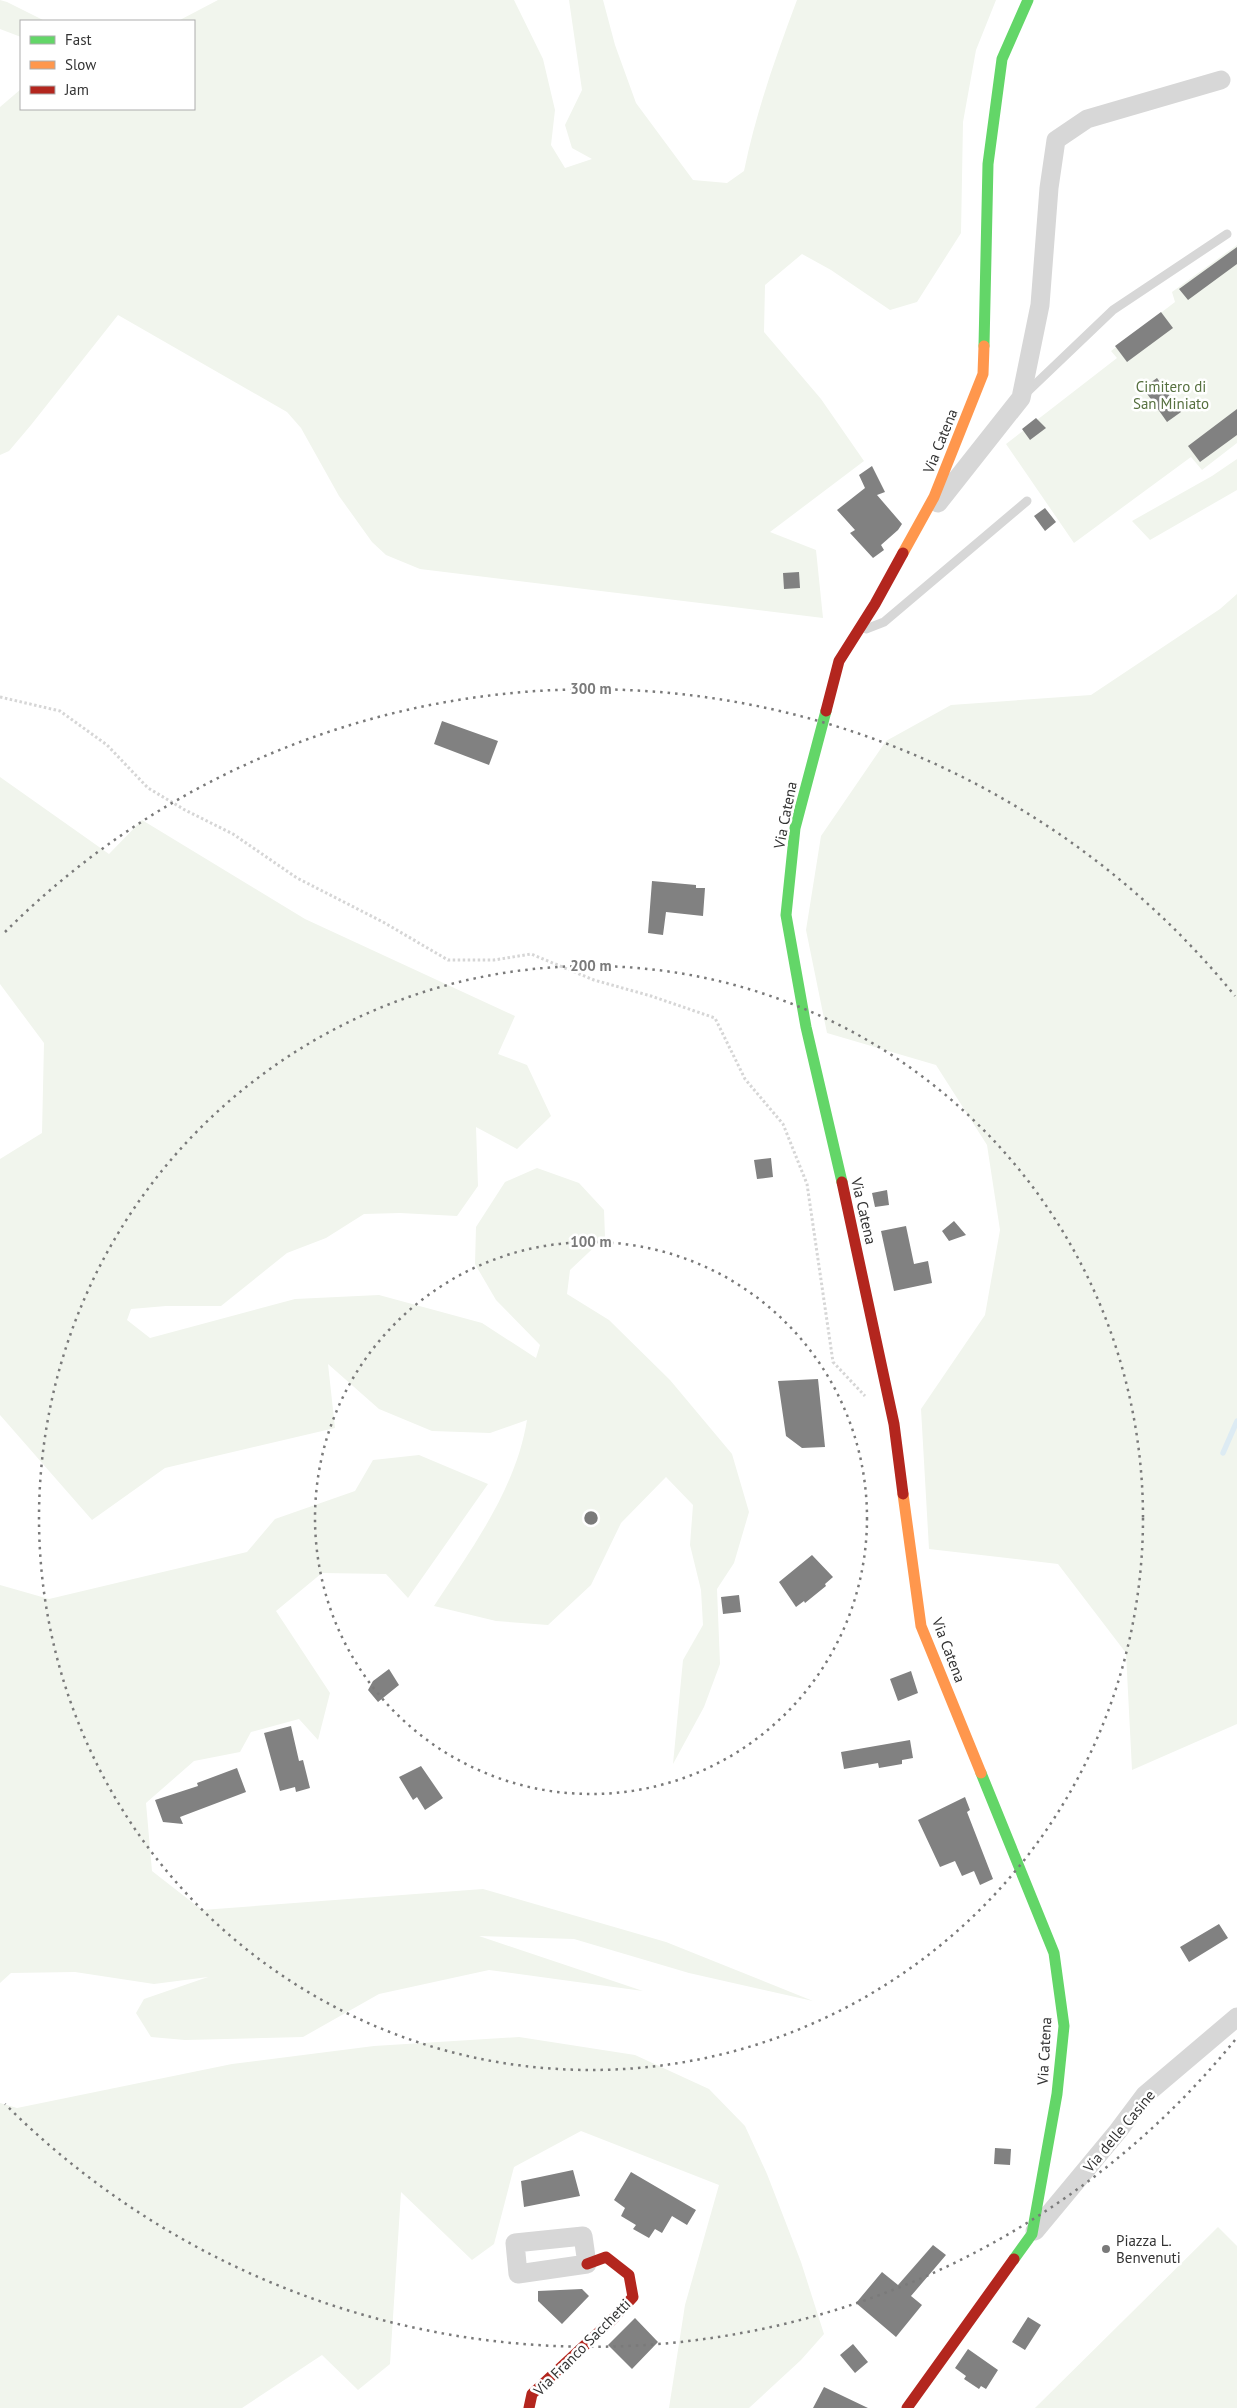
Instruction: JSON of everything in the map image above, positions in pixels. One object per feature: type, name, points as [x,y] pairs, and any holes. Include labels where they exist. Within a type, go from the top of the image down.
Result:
[{"type":"street","name":"Via Catena","points":[[907,2408],[1032,2234],[1057,2094],[1064,2026],[1054,1952],[921,1626],[894,1424],[856,1243],[806,1027],[786,915],[795,828],[839,661],[875,604],[934,497],[984,374],[988,164],[1002,59],[1028,0]]},
{"type":"street","points":[[913,534],[1021,398],[1040,305],[1049,188],[1056,140],[1087,119],[1221,80]]},
{"type":"street","name":"Via delle Casine","points":[[1032,2234],[1118,2131],[1145,2095],[1237,2017]]},
{"type":"street","name":"Via Franco Sacchetti","points":[[528,2408],[532,2394],[612,2320],[633,2297],[629,2274],[606,2257],[587,2264]]},
{"type":"lane","points":[[1021,398],[1113,310],[1227,234]]},
{"type":"lane","points":[[855,634],[884,622],[1027,500]]},
{"type":"path","points":[[0,697],[60,711],[108,745],[148,788],[185,810],[233,834],[297,878],[384,922],[448,960],[494,960],[531,954],[594,980],[651,996],[714,1018],[744,1078],[783,1124],[807,1184],[833,1362],[869,1400]]},
{"type":"green space","points":[[0,0],[43,20],[20,20],[20,37],[0,29]]},
{"type":"green space","points":[[218,0],[514,0],[543,59],[555,110],[551,145],[565,168],[592,159],[572,148],[565,125],[582,90],[569,0],[603,0],[615,45],[636,103],[693,180],[727,183],[744,171],[754,127],[767,84],[797,0],[996,0],[976,50],[963,122],[961,233],[917,302],[890,310],[831,270],[802,254],[765,285],[764,332],[821,399],[864,461],[770,532],[816,550],[823,618],[420,569],[386,555],[372,542],[339,496],[301,428],[287,412],[118,315],[31,425],[9,451],[0,455],[0,107],[20,90],[20,110],[195,110],[195,20],[180,20]]},
{"type":"green space","name":"Cimitero di San Miniato","points":[[1237,245],[1237,443],[1202,470],[1191,457],[1074,543],[1006,444],[1117,358],[1111,351],[1175,302],[1172,292]]},
{"type":"green space","points":[[1237,459],[1237,490],[1150,540],[1132,521],[1212,476]]},
{"type":"green space","points":[[1237,594],[1237,1724],[1132,1770],[1126,1653],[1058,1564],[929,1549],[921,1409],[985,1315],[1000,1230],[987,1145],[936,1065],[827,1033],[806,930],[821,836],[886,741],[951,705],[1091,695],[1220,609]]},
{"type":"green space","points":[[0,777],[109,854],[142,820],[305,919],[515,1016],[498,1054],[527,1065],[551,1116],[517,1149],[476,1127],[478,1186],[457,1216],[400,1213],[364,1214],[326,1238],[287,1253],[221,1306],[166,1306],[131,1309],[127,1320],[150,1338],[295,1299],[379,1295],[482,1323],[536,1358],[540,1345],[496,1300],[475,1264],[476,1227],[505,1182],[537,1168],[579,1183],[604,1210],[605,1237],[570,1270],[567,1294],[609,1320],[670,1380],[732,1454],[749,1512],[734,1563],[717,1589],[720,1664],[704,1707],[673,1764],[683,1660],[703,1625],[701,1590],[690,1545],[693,1505],[666,1477],[621,1523],[591,1585],[548,1625],[496,1621],[434,1606],[477,1540],[503,1494],[513,1470],[527,1420],[490,1433],[432,1431],[379,1409],[328,1364],[335,1428],[165,1468],[92,1520],[0,1415],[0,1159],[42,1133],[44,1043],[0,984]]},
{"type":"green space","points":[[419,1455],[488,1484],[408,1598],[386,1574],[322,1573],[276,1611],[330,1693],[318,1740],[299,1719],[251,1732],[240,1752],[194,1761],[146,1803],[152,1871],[202,1910],[483,1889],[666,1942],[813,2001],[689,1973],[574,1939],[479,1936],[643,1991],[489,1970],[379,1994],[303,2037],[185,2040],[151,2037],[136,2013],[144,1999],[208,1977],[154,1984],[75,1972],[11,1973],[0,1983],[0,1585],[49,1599],[247,1552],[275,1519],[355,1491],[373,1460]]},
{"type":"green space","points":[[519,2037],[635,2055],[709,2089],[745,2126],[767,2174],[801,2262],[824,2334],[801,2360],[749,2408],[669,2408],[685,2305],[719,2185],[581,2131],[514,2167],[494,2244],[472,2260],[401,2192],[390,2364],[358,2390],[322,2355],[242,2408],[0,2408],[0,2103],[17,2108],[232,2064],[374,2046]]},
{"type":"green space","points":[[1218,2227],[1237,2246],[1237,2408],[1035,2408]]},
{"type":"building","points":[[1237,247],[1237,264],[1188,300],[1179,289]]},
{"type":"building","points":[[1161,312],[1173,328],[1127,362],[1115,346]]},
{"type":"building","points":[[1157,378],[1181,412],[1167,422],[1143,388]]},
{"type":"building","points":[[1237,409],[1237,435],[1200,462],[1188,446]]},
{"type":"building","points":[[1036,418],[1046,428],[1030,440],[1022,429]]},
{"type":"building","points":[[872,466],[885,492],[877,495],[902,524],[881,545],[884,550],[873,558],[850,533],[855,530],[837,510],[865,488],[859,475]]},
{"type":"building","points":[[1045,508],[1056,522],[1045,531],[1034,516]]},
{"type":"building","points":[[799,572],[800,588],[784,589],[783,573]]},
{"type":"building","points":[[442,721],[498,741],[489,765],[434,744]]},
{"type":"building","points":[[652,881],[696,885],[696,888],[705,888],[703,916],[666,912],[663,935],[648,933]]},
{"type":"building","points":[[771,1158],[773,1177],[757,1179],[754,1160]]},
{"type":"building","points":[[887,1190],[889,1205],[875,1207],[872,1193]]},
{"type":"building","points":[[954,1221],[966,1235],[949,1241],[942,1231]]},
{"type":"building","points":[[906,1226],[914,1264],[928,1261],[932,1283],[894,1291],[881,1231]]},
{"type":"building","points":[[818,1379],[825,1447],[802,1448],[786,1436],[778,1381]]},
{"type":"building","points":[[812,1555],[833,1577],[825,1584],[826,1586],[805,1603],[804,1601],[796,1607],[779,1582]]},
{"type":"building","points":[[739,1595],[741,1612],[723,1614],[721,1597]]},
{"type":"building","points":[[389,1669],[399,1685],[378,1702],[368,1690],[373,1681]]},
{"type":"building","points":[[911,1671],[918,1693],[898,1701],[890,1679]]},
{"type":"building","points":[[291,1726],[299,1761],[303,1760],[310,1788],[296,1792],[295,1787],[280,1791],[264,1733]]},
{"type":"building","points":[[910,1740],[913,1758],[902,1760],[902,1764],[879,1768],[878,1763],[844,1769],[841,1752]]},
{"type":"building","points":[[421,1766],[443,1798],[425,1810],[417,1797],[413,1800],[399,1777]]},
{"type":"building","points":[[237,1768],[246,1792],[180,1817],[183,1824],[163,1822],[155,1800],[198,1786],[197,1783]]},
{"type":"building","points":[[965,1797],[970,1810],[967,1812],[993,1879],[980,1885],[974,1871],[962,1876],[955,1861],[940,1867],[918,1820]]},
{"type":"building","points":[[1219,1924],[1228,1938],[1189,1962],[1180,1947]]},
{"type":"building","points":[[995,2148],[1011,2149],[1010,2165],[994,2164]]},
{"type":"building","points":[[573,2170],[580,2196],[524,2207],[521,2181]]},
{"type":"building","points":[[631,2172],[696,2210],[687,2225],[672,2216],[662,2233],[655,2229],[649,2238],[633,2229],[636,2225],[621,2216],[625,2208],[614,2200]]},
{"type":"building","points":[[933,2245],[946,2255],[911,2296],[922,2305],[896,2337],[856,2303],[882,2272],[898,2285]]},
{"type":"building","points":[[582,2289],[589,2296],[562,2324],[538,2301],[538,2291]]},
{"type":"building","points":[[1028,2317],[1041,2325],[1025,2350],[1012,2342]]},
{"type":"building","points":[[635,2318],[658,2342],[632,2369],[608,2345]]},
{"type":"building","points":[[853,2344],[868,2362],[855,2373],[840,2355]]},
{"type":"building","points":[[968,2349],[998,2370],[986,2389],[981,2386],[979,2389],[964,2379],[966,2376],[955,2368]]},
{"type":"building","points":[[824,2387],[868,2408],[813,2408]]},
{"type":"waterway","points":[[1223,1453],[1237,1421]]},
{"type":"traffic: fast","points":[[984,346],[988,164],[1002,59],[1028,0]]},
{"type":"traffic: fast","points":[[826,711],[795,828],[786,915],[806,1027],[842,1182]]},
{"type":"traffic: fast","points":[[981,1773],[1054,1953],[1064,2026],[1057,2094],[1032,2234],[1014,2259]]},
{"type":"traffic: slow","points":[[903,553],[934,497],[983,374],[984,346]]},
{"type":"traffic: slow","points":[[903,1494],[921,1626],[981,1773]]},
{"type":"traffic: jam","points":[[826,711],[839,661],[875,604],[903,553]]},
{"type":"traffic: jam","points":[[842,1182],[894,1424],[903,1494]]},
{"type":"traffic: jam","points":[[529,2408],[532,2394],[612,2320],[633,2297],[629,2275],[606,2257],[587,2264]]},
{"type":"traffic: jam","points":[[907,2408],[1014,2259]]},
{"type":"place","name":"Piazza L. Benvenuti","points":[[1106,2249]]}]
